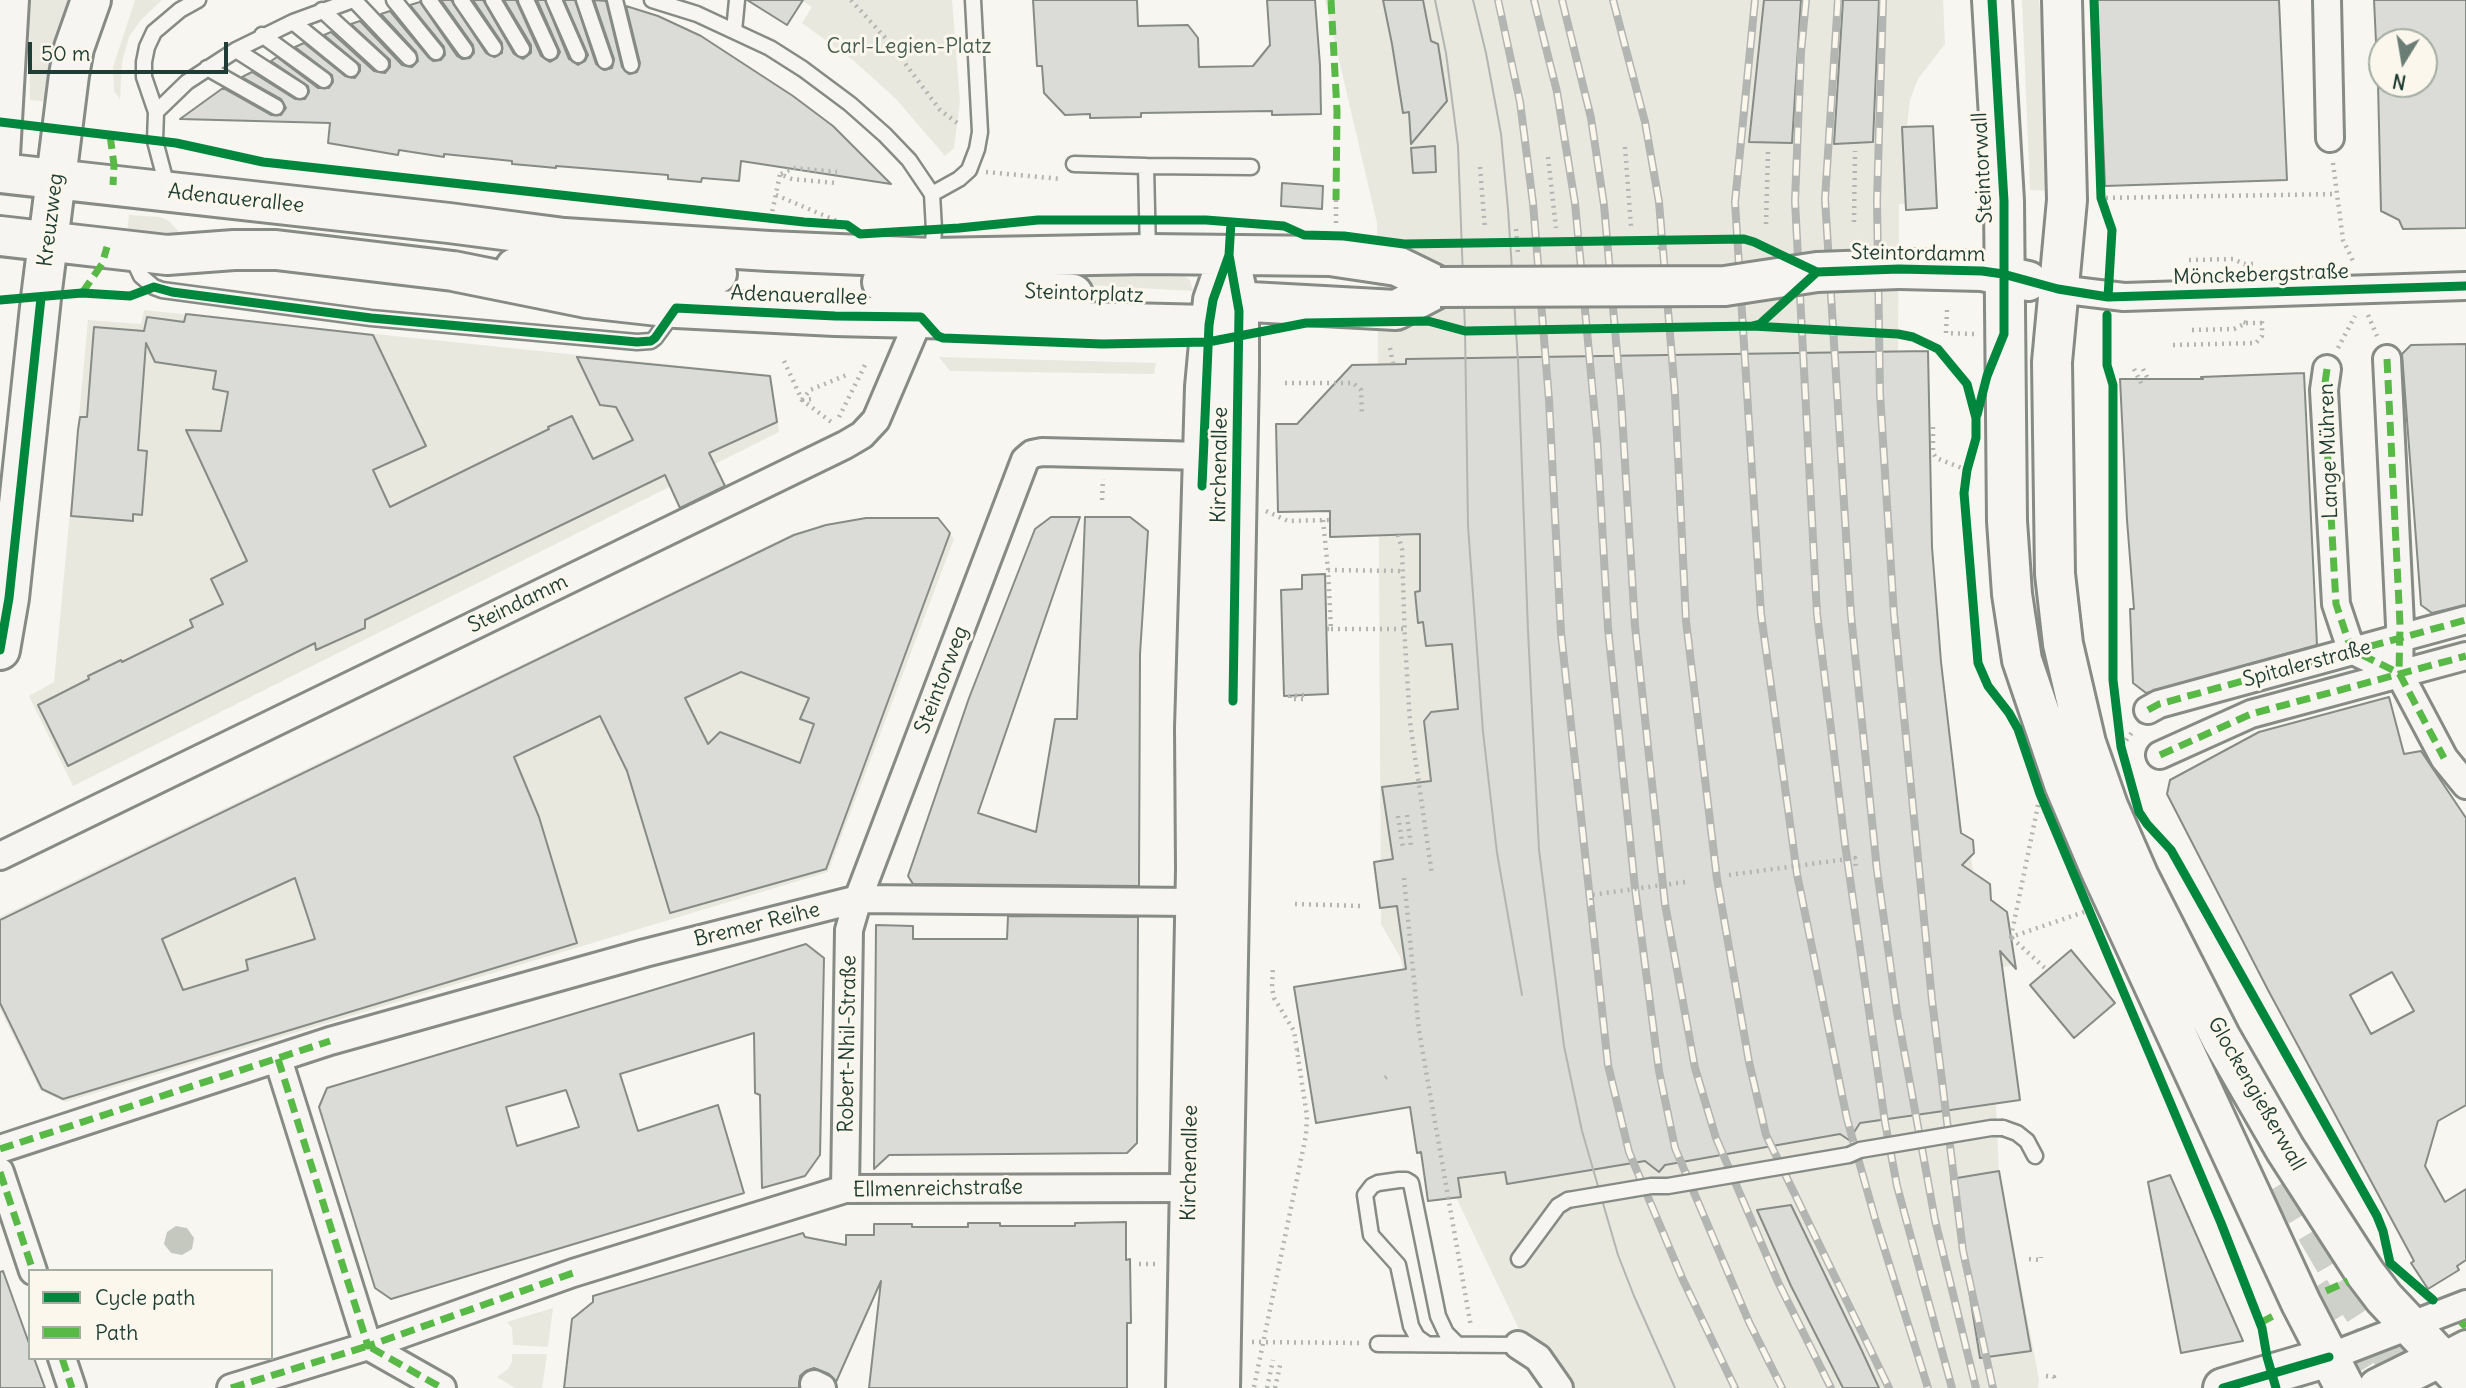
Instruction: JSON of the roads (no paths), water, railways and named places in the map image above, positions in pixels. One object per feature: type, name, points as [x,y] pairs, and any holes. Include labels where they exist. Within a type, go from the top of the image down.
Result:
[{"type":"main road","points":[[0,155],[9,0]]},
{"type":"main road","name":"Kreuzweg","points":[[0,650],[9,598],[48,241],[74,48],[91,0]]},
{"type":"main road","name":"Steintorwall","points":[[1992,0],[2004,201],[2007,521],[2012,594],[2022,660],[2079,777]]},
{"type":"main road","points":[[2062,0],[2067,200],[2052,362],[2055,574],[2070,680],[2079,777]]},
{"type":"main road","name":"Adenauerallee","points":[[0,173],[564,238],[781,252],[927,287]]},
{"type":"main road","name":"Adenauerallee","points":[[0,236],[176,254],[261,249],[453,271],[587,298],[676,308],[835,316],[927,287]]},
{"type":"main road","name":"Steintorplatz","points":[[927,287],[1148,254],[1229,255]]},
{"type":"main road","name":"Steintordamm","points":[[1229,255],[1329,256],[1397,266],[1440,287],[1725,286],[1817,272],[1947,269],[2003,274],[2058,289]]},
{"type":"main road","name":"Kirchenallee","points":[[1186,1388],[1195,920],[1195,728],[1203,456],[1220,308],[1229,255]]},
{"type":"main road","name":"Adenauerallee","points":[[453,271],[539,266],[830,278],[927,287]]},
{"type":"main road","name":"Steintorplatz","points":[[927,287],[1220,308]]},
{"type":"main road","name":"Steintordamm","points":[[1220,308],[1396,310],[1440,287]]},
{"type":"main road","name":"Kirchenallee","points":[[1220,308],[1227,965],[1220,1388]]},
{"type":"main road","name":"Glockengießerwall","points":[[2079,777],[2139,877],[2221,1038],[2286,1149],[2365,1273],[2410,1326],[2453,1350],[2466,1385]]},
{"type":"main road","name":"Glockengießerwall","points":[[2079,777],[2146,971],[2301,1303],[2337,1372]]},
{"type":"main road","points":[[1195,920],[1203,954],[1210,960],[1227,965]]},
{"type":"main road","points":[[2378,1388],[2453,1350]]},
{"type":"main road","points":[[2223,1388],[2337,1372]]},
{"type":"street","points":[[2327,0],[2330,138]]},
{"type":"street","name":"Mönckebergstraße","points":[[2058,289],[2124,297],[2466,286]]},
{"type":"street","name":"Steindamm","points":[[0,856],[862,435],[876,420],[927,287]]},
{"type":"street","points":[[2387,359],[2400,639],[2399,673],[2444,758],[2466,785]]},
{"type":"street","name":"Lange Mühren","points":[[2327,369],[2324,390],[2336,604],[2348,640],[2356,652]]},
{"type":"street","name":"Steintorweg","points":[[858,900],[1026,460],[1032,454],[1042,452],[1203,456]]},
{"type":"street","name":"Spitalerstraße","points":[[2148,710],[2159,704],[2466,621]]},
{"type":"street","points":[[2356,652],[2399,673]]},
{"type":"street","name":"Spitalerstraße","points":[[2160,755],[2251,714],[2466,656]]},
{"type":"street","name":"Bremer Reihe","points":[[0,1149],[330,1041],[645,953],[858,900],[1195,920]]},
{"type":"street","name":"Robert-Nhil-Straße","points":[[845,1189],[849,930],[858,900]]},
{"type":"street","points":[[278,1059],[368,1346],[442,1388]]},
{"type":"street","points":[[0,1171],[32,1269]]},
{"type":"street","name":"Ellmenreichstraße","points":[[231,1388],[368,1346],[573,1273],[845,1189],[1190,1188]]},
{"type":"street","points":[[2337,1372],[2410,1326],[2466,1304]]},
{"type":"street","points":[[1518,1345],[1538,1358],[1559,1388]]},
{"type":"street","points":[[63,1360],[72,1388]]},
{"type":"lane","points":[[168,191],[155,141],[156,112],[144,77],[147,47],[154,32],[180,10],[198,0]]},
{"type":"lane","points":[[156,112],[187,82],[236,50],[293,22],[354,0],[409,58]]},
{"type":"lane","points":[[394,0],[436,52]]},
{"type":"lane","points":[[429,0],[465,50]]},
{"type":"lane","points":[[461,0],[494,48]]},
{"type":"lane","points":[[493,0],[522,49]]},
{"type":"lane","points":[[526,0],[550,52]]},
{"type":"lane","points":[[554,0],[578,55]]},
{"type":"lane","points":[[584,0],[605,61]]},
{"type":"lane","points":[[615,0],[631,65]]},
{"type":"lane","points":[[652,0],[697,14],[792,62],[850,104],[909,160],[932,194],[934,230],[927,287]]},
{"type":"lane","points":[[734,31],[737,0]]},
{"type":"lane","points":[[932,194],[959,179],[969,170],[977,149],[980,132],[974,0]]},
{"type":"lane","points":[[322,10],[381,64]]},
{"type":"lane","points":[[293,22],[351,69]]},
{"type":"lane","points":[[262,36],[324,80]]},
{"type":"lane","points":[[236,50],[300,91]]},
{"type":"lane","points":[[207,68],[276,107]]},
{"type":"lane","points":[[1074,164],[1251,167]]},
{"type":"lane","points":[[1146,166],[1148,254]]},
{"type":"lane","points":[[131,250],[132,260],[141,275],[154,287],[162,290],[371,318],[645,342],[655,338],[676,308]]},
{"type":"lane","points":[[1519,1259],[1558,1206],[1568,1200],[1651,1186],[1681,1184],[1991,1128],[2003,1128],[2017,1133],[2026,1141],[2035,1156]]},
{"type":"lane","points":[[1427,1344],[1417,1337],[1411,1326],[1398,1265],[1371,1235],[1365,1195],[1378,1183],[1399,1180],[1411,1183],[1438,1316],[1446,1333],[1465,1345]]},
{"type":"lane","points":[[1378,1344],[1518,1345]]},
{"type":"tunnel","points":[[2286,1181],[2359,1305],[2412,1388]]},
{"type":"tunnel","points":[[2311,1290],[2374,1388]]},
{"type":"tram line","points":[[1435,0],[1446,53],[1458,146],[1465,329],[1468,526],[1483,732],[1497,853],[1522,995]]},
{"type":"tram line","points":[[1473,0],[1501,134],[1508,209],[1518,361],[1539,850],[1564,1046],[1582,1131],[1618,1255],[1675,1388]]},
{"type":"railway","points":[[1498,0],[1520,102],[1533,203],[1549,400],[1561,633],[1608,1065],[1629,1152],[1683,1280],[1735,1388]]},
{"type":"railway","points":[[1534,0],[1557,92],[1575,203],[1597,438],[1608,628],[1635,888],[1659,1071],[1675,1148],[1749,1322],[1782,1388]]},
{"type":"railway","points":[[1562,0],[1591,118],[1604,205],[1621,398],[1635,626],[1665,904],[1695,1068],[1716,1138],[1778,1282],[1831,1388]]},
{"type":"railway","points":[[1613,0],[1645,122],[1659,202],[1675,394],[1686,621],[1717,879],[1749,1062],[1766,1135],[1889,1388]]},
{"type":"railway","points":[[1755,0],[1735,202],[1761,614],[1797,874],[1847,1119],[1928,1388]]},
{"type":"railway","points":[[1806,0],[1801,52],[1795,201],[1817,614],[1845,844],[1885,1122],[1897,1186],[1952,1388]]},
{"type":"railway","points":[[1838,0],[1825,199],[1851,615],[1877,870],[1897,1012],[1935,1220],[1976,1388]]},
{"type":"railway","points":[[1883,0],[1877,201],[1880,394],[1894,615],[1932,1000],[1963,1251],[1993,1388]]},
{"type":"park label","name":"Carl-Legien-Platz","points":[[909,47]]}]
